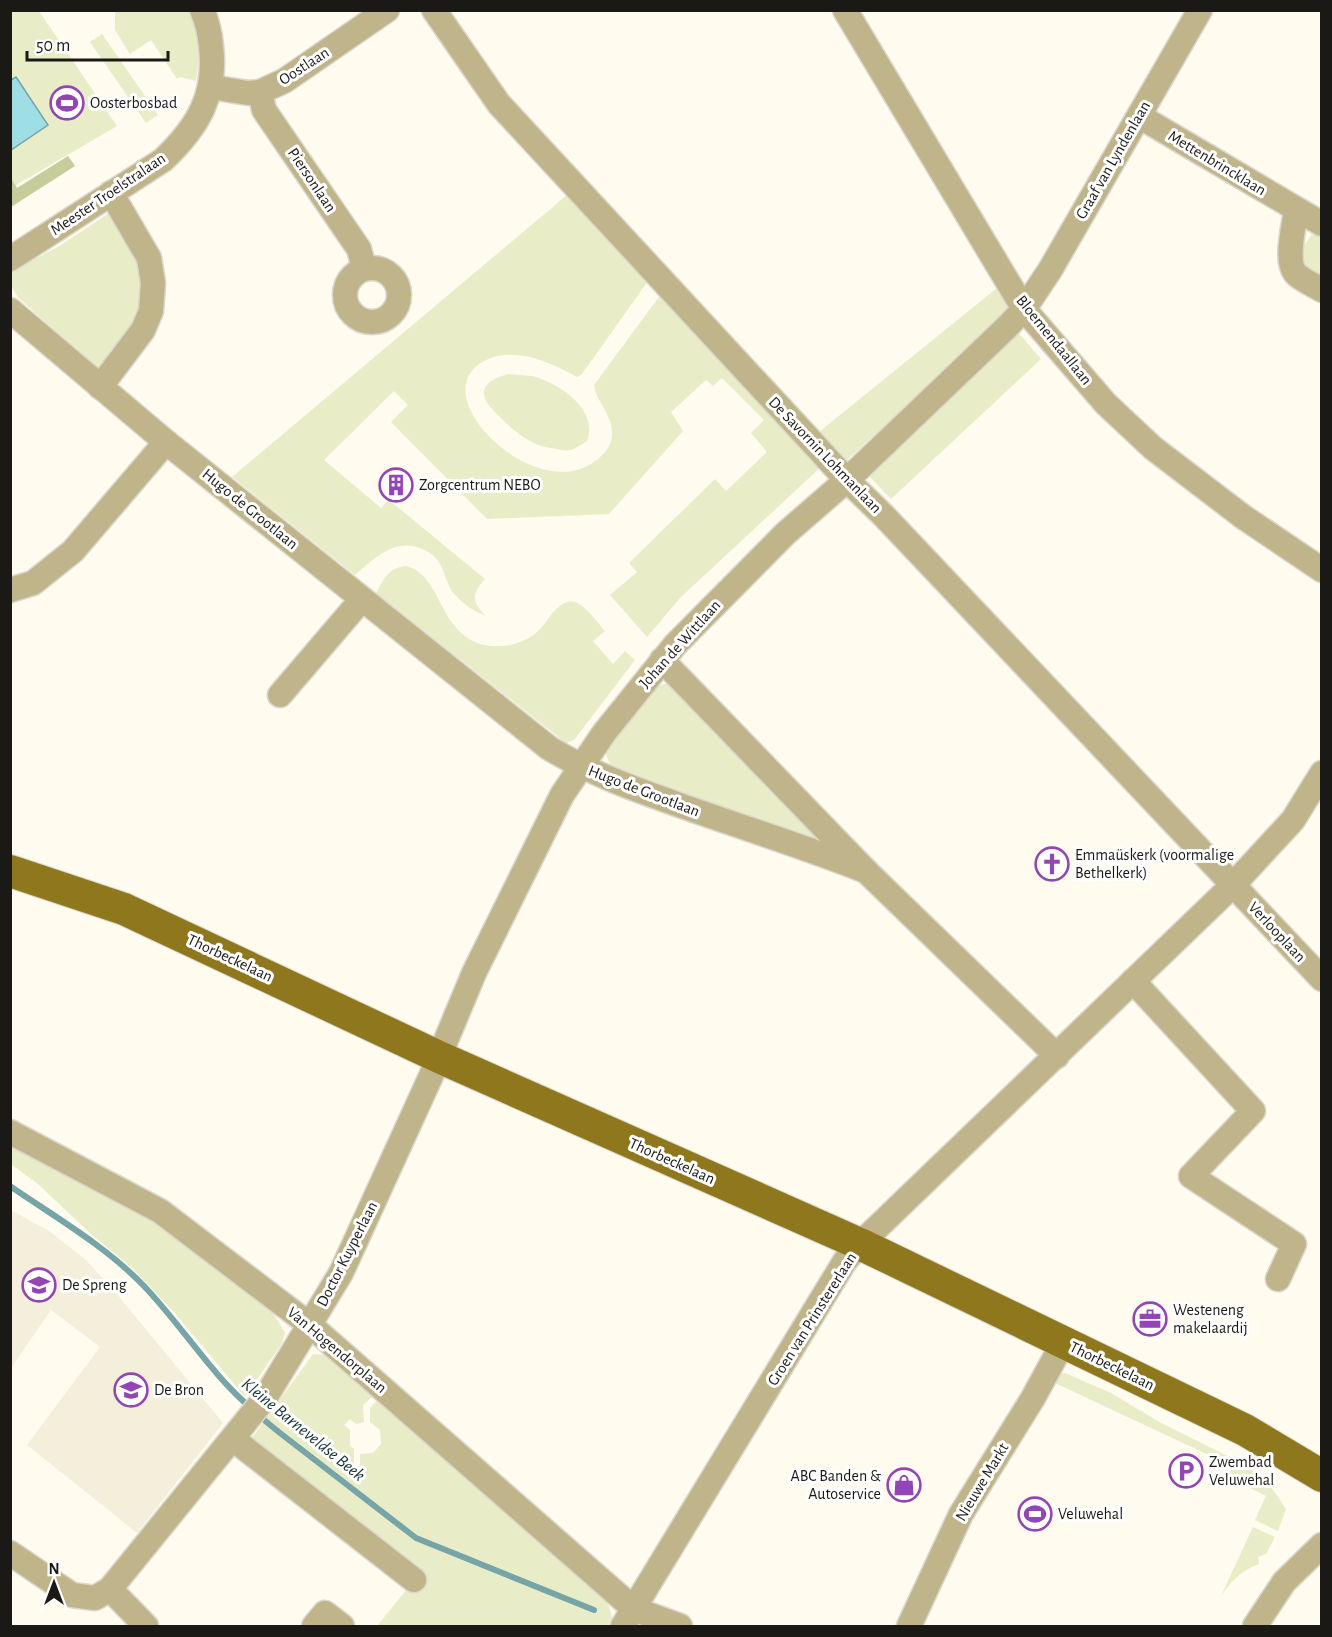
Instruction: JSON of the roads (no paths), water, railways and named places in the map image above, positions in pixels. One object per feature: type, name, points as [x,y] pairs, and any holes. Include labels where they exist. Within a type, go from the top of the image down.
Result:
[{"type":"main road","name":"Thorbeckelaan","points":[[10,871],[124,909],[439,1057],[860,1244],[1245,1430],[1322,1476]]},
{"type":"street","name":"Meester Troelstralaan","points":[[10,259],[163,160],[181,143],[206,106],[211,87],[213,60],[202,10]]},
{"type":"street","name":"Oostlaan","points":[[211,87],[248,93],[260,92],[284,81],[387,10]]},
{"type":"street","name":"De Savornin Lohmanlaan","points":[[434,10],[499,104],[847,480],[1233,885]]},
{"type":"street","name":"Bloemendaallaan","points":[[844,10],[1024,309],[1106,404],[1153,448],[1242,516],[1322,570]]},
{"type":"street","name":"Graaf van Lyndenlaan","points":[[1024,309],[1050,270],[1200,10]]},
{"type":"street","name":"Piersonlaan","points":[[260,92],[264,110],[359,249],[364,268]]},
{"type":"street","name":"Mettenbrincklaan","points":[[1139,116],[1322,225]]},
{"type":"street","points":[[100,387],[143,330],[151,311],[153,283],[149,258],[111,193]]},
{"type":"street","points":[[1296,210],[1290,256],[1291,268],[1298,276],[1322,290]]},
{"type":"street","name":"Hugo de Grootlaan","points":[[10,309],[166,442],[549,748],[581,767],[620,784],[824,854],[866,872]]},
{"type":"street","name":"Johan de Wittlaan","points":[[439,1057],[479,962],[562,795],[604,733],[662,660],[786,533],[847,480],[1024,309]]},
{"type":"street","points":[[10,590],[33,583],[73,551],[166,442]]},
{"type":"street","points":[[280,695],[362,599]]},
{"type":"street","name":"Hugo de Grootlaan","points":[[662,660],[866,872],[1057,1056]]},
{"type":"street","points":[[1293,820],[1322,773]]},
{"type":"street","points":[[1293,820],[1322,803]]},
{"type":"street","name":"Groen van Prinstererlaan","points":[[629,1617],[845,1261],[1233,885],[1293,820]]},
{"type":"street","name":"Verlooplaan","points":[[1233,885],[1322,979]]},
{"type":"street","points":[[1133,981],[1253,1111],[1191,1176],[1294,1244],[1278,1279]]},
{"type":"street","name":"Doctor Kuyperlaan","points":[[111,1589],[265,1398],[341,1273],[439,1057]]},
{"type":"street","name":"Van Hogendorplaan","points":[[10,1132],[160,1211],[310,1325],[629,1617],[680,1626]]},
{"type":"street","name":"Nieuwe Markt","points":[[909,1626],[961,1514],[1033,1398],[1064,1343]]},
{"type":"street","points":[[236,1436],[414,1580]]},
{"type":"street","points":[[1254,1626],[1284,1582],[1322,1545]]},
{"type":"street","points":[[10,1552],[72,1595],[95,1598],[111,1589],[146,1626]]},
{"type":"street","points":[[314,1626],[325,1613],[342,1626]]},
{"type":"water","points":[[16,77],[48,125],[11,150],[11,80]]},
{"type":"waterway","name":"Kleine Barneveldse Beek","points":[[10,1186],[79,1232],[127,1270],[156,1299],[208,1363],[251,1408]]},
{"type":"waterway","name":"Kleine Barneveldse Beek","points":[[258,1415],[416,1538],[594,1610]]},
{"type":"place","name":"Oosterbosbad","points":[[67,103]]},
{"type":"place","name":"Zorgcentrum NEBO","points":[[396,485]]},
{"type":"place","name":"Emmaüskerk (voormalige Bethelkerk)","points":[[1052,864]]},
{"type":"place","name":"De Spreng","points":[[39,1285]]},
{"type":"place","name":"Westeneng makelaardij","points":[[1150,1319]]},
{"type":"place","name":"De Bron","points":[[131,1390]]},
{"type":"place","name":"Zwembad Veluwehal","points":[[1186,1471]]},
{"type":"place","name":"ABC Banden & Autoservice","points":[[904,1485]]},
{"type":"place","name":"Veluwehal","points":[[1035,1514]]}]
